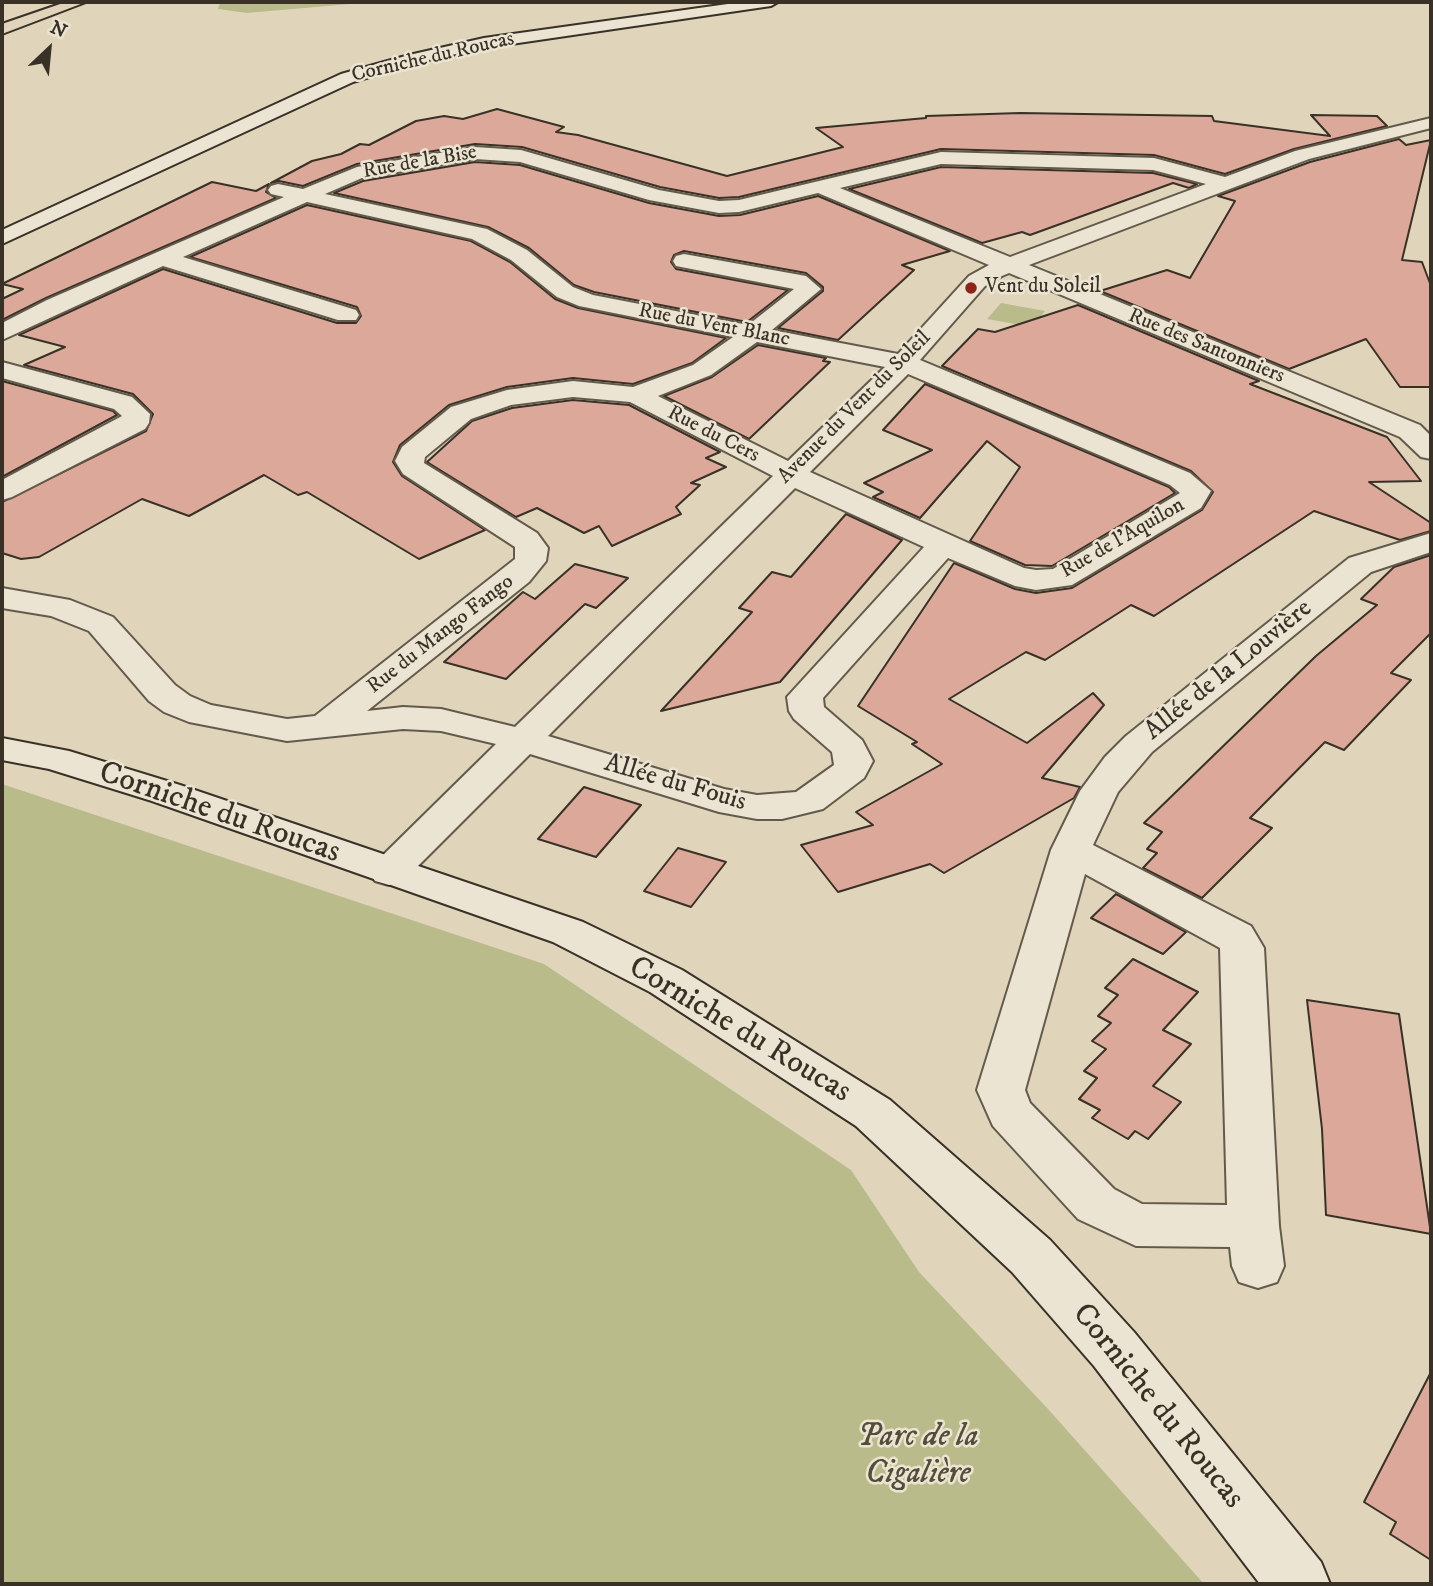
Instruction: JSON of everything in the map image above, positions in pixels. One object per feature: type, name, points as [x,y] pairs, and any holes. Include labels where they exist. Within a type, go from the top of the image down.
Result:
[{"type":"highway","points":[[2,29],[79,2]]},
{"type":"street","name":"Corniche du Roucas","points":[[2,238],[347,78],[415,58],[484,43],[771,2]]},
{"type":"street","name":"Avenue du Vent du Soleil","points":[[389,872],[904,362],[977,281],[1009,266],[1225,183],[1339,144],[1431,123]]},
{"type":"street","points":[[937,136],[941,159]]},
{"type":"street","name":"Rue de la Bise","points":[[2,333],[55,305],[304,195],[371,169],[490,152],[521,156],[656,195],[719,208],[738,206],[941,159],[1149,155],[1225,183]]},
{"type":"street","name":"Rue des Santonniers","points":[[820,187],[1410,431],[1431,451]]},
{"type":"street","points":[[278,190],[304,195]]},
{"type":"street","name":"Rue du Vent Blanc","points":[[304,195],[479,234],[536,265],[565,292],[587,301],[904,362]]},
{"type":"street","points":[[161,258],[347,315]]},
{"type":"street","name":"Rue du Mango Fango","points":[[322,729],[518,575],[530,561],[532,548],[526,540],[413,468],[409,461],[412,453],[461,413],[507,398],[573,389],[636,396],[715,363],[808,289],[798,281],[684,261]]},
{"type":"street","name":"Rue de l'Aquilon","points":[[790,474],[1015,576],[1035,580],[1060,578],[1190,502],[1196,491],[1180,480],[904,362]]},
{"type":"street","points":[[2,370],[123,404],[136,414],[135,423],[2,491]]},
{"type":"street","name":"Rue du Cers","points":[[636,396],[790,474]]},
{"type":"street","name":"Allée du Fouis","points":[[524,740],[719,800],[757,807],[782,807],[809,801],[851,769],[854,761],[849,748],[807,710],[805,697],[944,542]]},
{"type":"street","name":"Allée de la Louvière","points":[[1071,850],[1236,936],[1242,948],[1256,1246],[1136,1225],[1096,1204],[1010,1113],[1001,1090],[1071,850],[1099,791],[1139,744],[1360,565],[1431,542]]},
{"type":"street","points":[[2,598],[58,607],[101,624],[162,693],[189,709],[287,730],[322,729],[422,718],[471,725],[524,740]]},
{"type":"street","name":"Corniche du Roucas","points":[[2,749],[56,760],[166,793],[568,932],[667,981],[873,1113],[1031,1255],[1114,1349],[1299,1584]]},
{"type":"green space","points":[[220,2],[373,2],[247,13],[218,9]]},
{"type":"green space","points":[[1001,303],[1045,311],[1032,327],[987,319]]},
{"type":"green space","name":"Parc de la Cigalière","points":[[2,784],[544,964],[851,1170],[919,1272],[1048,1409],[1204,1584],[2,1584]]},
{"type":"building","points":[[497,109],[564,127],[556,132],[578,135],[727,176],[843,147],[816,128],[926,116],[1020,113],[1212,116],[1214,121],[1330,136],[1311,115],[1377,116],[1387,126],[1294,149],[1225,174],[1154,155],[941,149],[739,197],[719,198],[660,187],[522,147],[475,144],[357,164],[303,186],[279,181],[271,183],[312,161],[341,154],[360,144],[369,145],[416,121],[444,116],[463,119]]},
{"type":"building","points":[[1399,139],[1406,145],[1431,140],[1402,260],[1422,262],[1431,286],[1431,387],[1400,387],[1366,339],[1289,369],[1100,291],[1167,270],[1190,278],[1235,201],[1218,196],[1310,162]]},
{"type":"building","points":[[475,162],[520,165],[649,203],[719,216],[740,215],[818,196],[950,251],[902,265],[914,270],[838,340],[778,328],[823,291],[823,287],[806,273],[684,251],[674,255],[671,262],[676,269],[788,290],[747,322],[594,292],[574,285],[529,248],[488,227],[334,193],[363,181]]},
{"type":"building","points":[[941,167],[1153,173],[1197,184],[1189,188],[1173,183],[1030,235],[1022,232],[982,243],[849,189]]},
{"type":"building","points":[[212,182],[256,191],[269,184],[266,192],[276,198],[46,298],[2,320],[2,299],[23,289],[2,284]]},
{"type":"building","points":[[307,205],[471,241],[510,262],[555,299],[578,308],[726,338],[692,363],[633,384],[573,378],[507,387],[449,405],[400,445],[393,462],[402,476],[485,530],[419,559],[307,492],[298,495],[264,475],[189,516],[142,499],[39,557],[21,559],[2,553],[2,502],[146,431],[153,414],[133,394],[24,365],[65,347],[19,335],[163,269],[337,323],[356,323],[361,316],[357,307],[190,257]]},
{"type":"building","points":[[1078,305],[1259,381],[1250,384],[1387,437],[1421,481],[1369,482],[1431,523],[1431,531],[1400,540],[1314,511],[1154,616],[1131,605],[1045,660],[1026,652],[949,699],[1027,743],[1093,693],[1104,705],[1042,778],[1080,787],[1074,798],[944,873],[930,864],[838,892],[801,845],[873,825],[856,812],[942,764],[912,744],[917,742],[858,706],[954,563],[1015,589],[1036,593],[1072,588],[1202,510],[1213,492],[1191,471],[942,366],[978,329],[995,332]]},
{"type":"building","points":[[758,345],[826,358],[823,361],[830,362],[749,439],[664,396],[712,377]]},
{"type":"building","points":[[2,381],[113,411],[117,415],[2,477]]},
{"type":"building","points":[[925,384],[1169,487],[1175,493],[1052,566],[1025,565],[970,541],[1020,467],[987,441],[920,518],[873,497],[883,492],[864,483],[932,450],[883,430]]},
{"type":"building","points":[[573,400],[629,405],[720,452],[706,458],[726,467],[691,483],[700,485],[676,507],[681,514],[612,546],[599,526],[584,533],[537,508],[516,517],[427,462],[472,421],[512,408]]},
{"type":"building","points":[[846,514],[902,540],[780,682],[661,711],[752,612],[739,608],[772,572],[791,577]]},
{"type":"building","points":[[1431,555],[1431,633],[1391,673],[1411,680],[1344,750],[1325,742],[1250,818],[1272,828],[1202,898],[1143,868],[1157,853],[1147,849],[1162,832],[1144,823],[1316,656],[1377,605],[1361,599],[1394,567]]},
{"type":"building","points":[[575,564],[628,578],[596,608],[585,604],[506,679],[444,662],[523,592],[535,599]]},
{"type":"building","points":[[584,787],[641,805],[596,857],[538,839]]},
{"type":"building","points":[[678,848],[726,862],[691,907],[644,891]]},
{"type":"building","points":[[1116,894],[1186,932],[1163,954],[1091,918]]},
{"type":"building","points":[[1133,959],[1198,992],[1163,1030],[1191,1044],[1153,1086],[1181,1102],[1148,1139],[1135,1131],[1128,1139],[1092,1118],[1100,1110],[1079,1099],[1097,1078],[1084,1071],[1106,1049],[1092,1041],[1111,1023],[1098,1016],[1118,995],[1105,988]]},
{"type":"building","points":[[1307,1000],[1399,1014],[1431,1234],[1326,1215],[1322,1129]]},
{"type":"building","points":[[1431,1372],[1431,1560],[1390,1534],[1396,1522],[1364,1502]]},
{"type":"place","name":"Vent du Soleil","points":[[971,288]]}]
